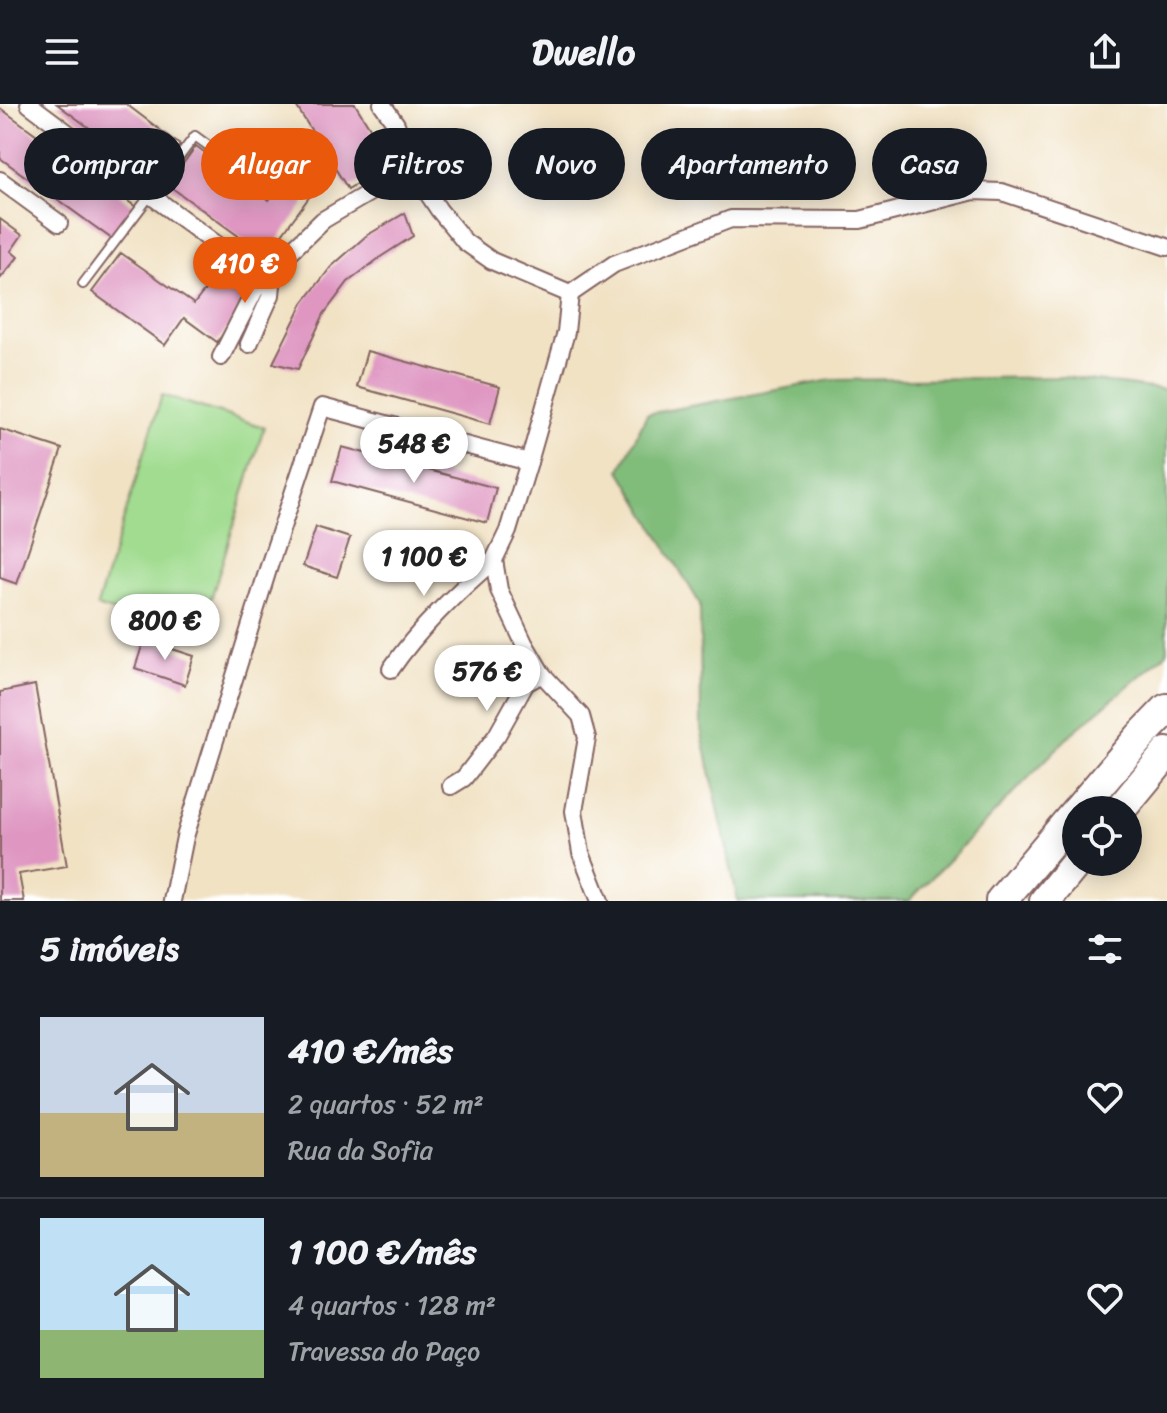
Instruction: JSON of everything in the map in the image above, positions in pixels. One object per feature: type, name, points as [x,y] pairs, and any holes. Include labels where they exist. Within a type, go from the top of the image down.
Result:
[{"type":"highway","points":[[1090,796],[1167,709]]},
{"type":"highway","points":[[1132,796],[1167,753]]},
{"type":"highway","points":[[1001,901],[1062,829]]},
{"type":"highway","points":[[1045,901],[1066,876]]},
{"type":"street","points":[[29,104],[61,128]]},
{"type":"street","points":[[382,104],[397,128]]},
{"type":"street","points":[[0,180],[59,223]]},
{"type":"street","points":[[391,669],[405,648],[456,593],[494,560],[508,531],[529,462],[566,332],[570,294],[614,264],[731,219],[860,220],[974,191],[1002,192],[1167,247]]},
{"type":"street","points":[[156,200],[258,273],[273,274]]},
{"type":"street","points":[[221,357],[255,290],[323,220],[357,200]]},
{"type":"street","points":[[432,200],[465,242],[492,261],[570,294]]},
{"type":"street","points":[[249,344],[271,295],[273,274]]},
{"type":"street","points":[[172,901],[185,837],[322,407],[529,462]]},
{"type":"street","points":[[494,560],[499,590],[542,674],[581,716],[587,738],[574,811],[581,853],[600,901]]},
{"type":"street","points":[[451,786],[464,778],[497,735],[526,683],[542,674]]},
{"type":"lane","points":[[185,150],[195,136],[201,140]]},
{"type":"lane","points":[[83,284],[148,200]]},
{"type":"green space","points":[[1064,377],[1167,390],[1167,653],[1071,734],[909,901],[738,901],[701,729],[700,604],[620,470],[647,414],[831,380]]},
{"type":"green space","points":[[162,395],[264,427],[199,638],[97,606]]},
{"type":"building","points":[[57,104],[126,104],[158,128],[90,128]]},
{"type":"building","points":[[295,104],[355,104],[370,128],[354,128],[354,185],[348,189],[338,173],[338,128],[310,128]]},
{"type":"building","points":[[0,108],[27,128],[24,128],[24,175],[0,158]]},
{"type":"building","points":[[196,146],[201,150],[201,200],[307,200],[266,256],[185,197],[185,161]]},
{"type":"building","points":[[58,200],[126,200],[136,207],[112,239]]},
{"type":"building","points":[[405,213],[413,236],[348,282],[324,314],[298,369],[273,363],[303,303],[331,267],[366,236]]},
{"type":"building","points":[[0,219],[22,235],[11,251],[18,257],[0,279]]},
{"type":"building","points":[[121,253],[194,304],[224,266],[247,284],[235,318],[217,342],[184,318],[165,345],[92,292]]},
{"type":"building","points":[[367,351],[500,387],[490,424],[357,387]]},
{"type":"building","points":[[0,429],[62,449],[17,584],[0,578]]},
{"type":"building","points":[[342,447],[496,488],[487,523],[332,481]]},
{"type":"building","points":[[316,527],[350,538],[337,577],[303,566]]},
{"type":"building","points":[[144,640],[194,656],[185,685],[135,668]]},
{"type":"building","points":[[35,685],[67,866],[19,874],[24,901],[0,901],[0,692]]}]
